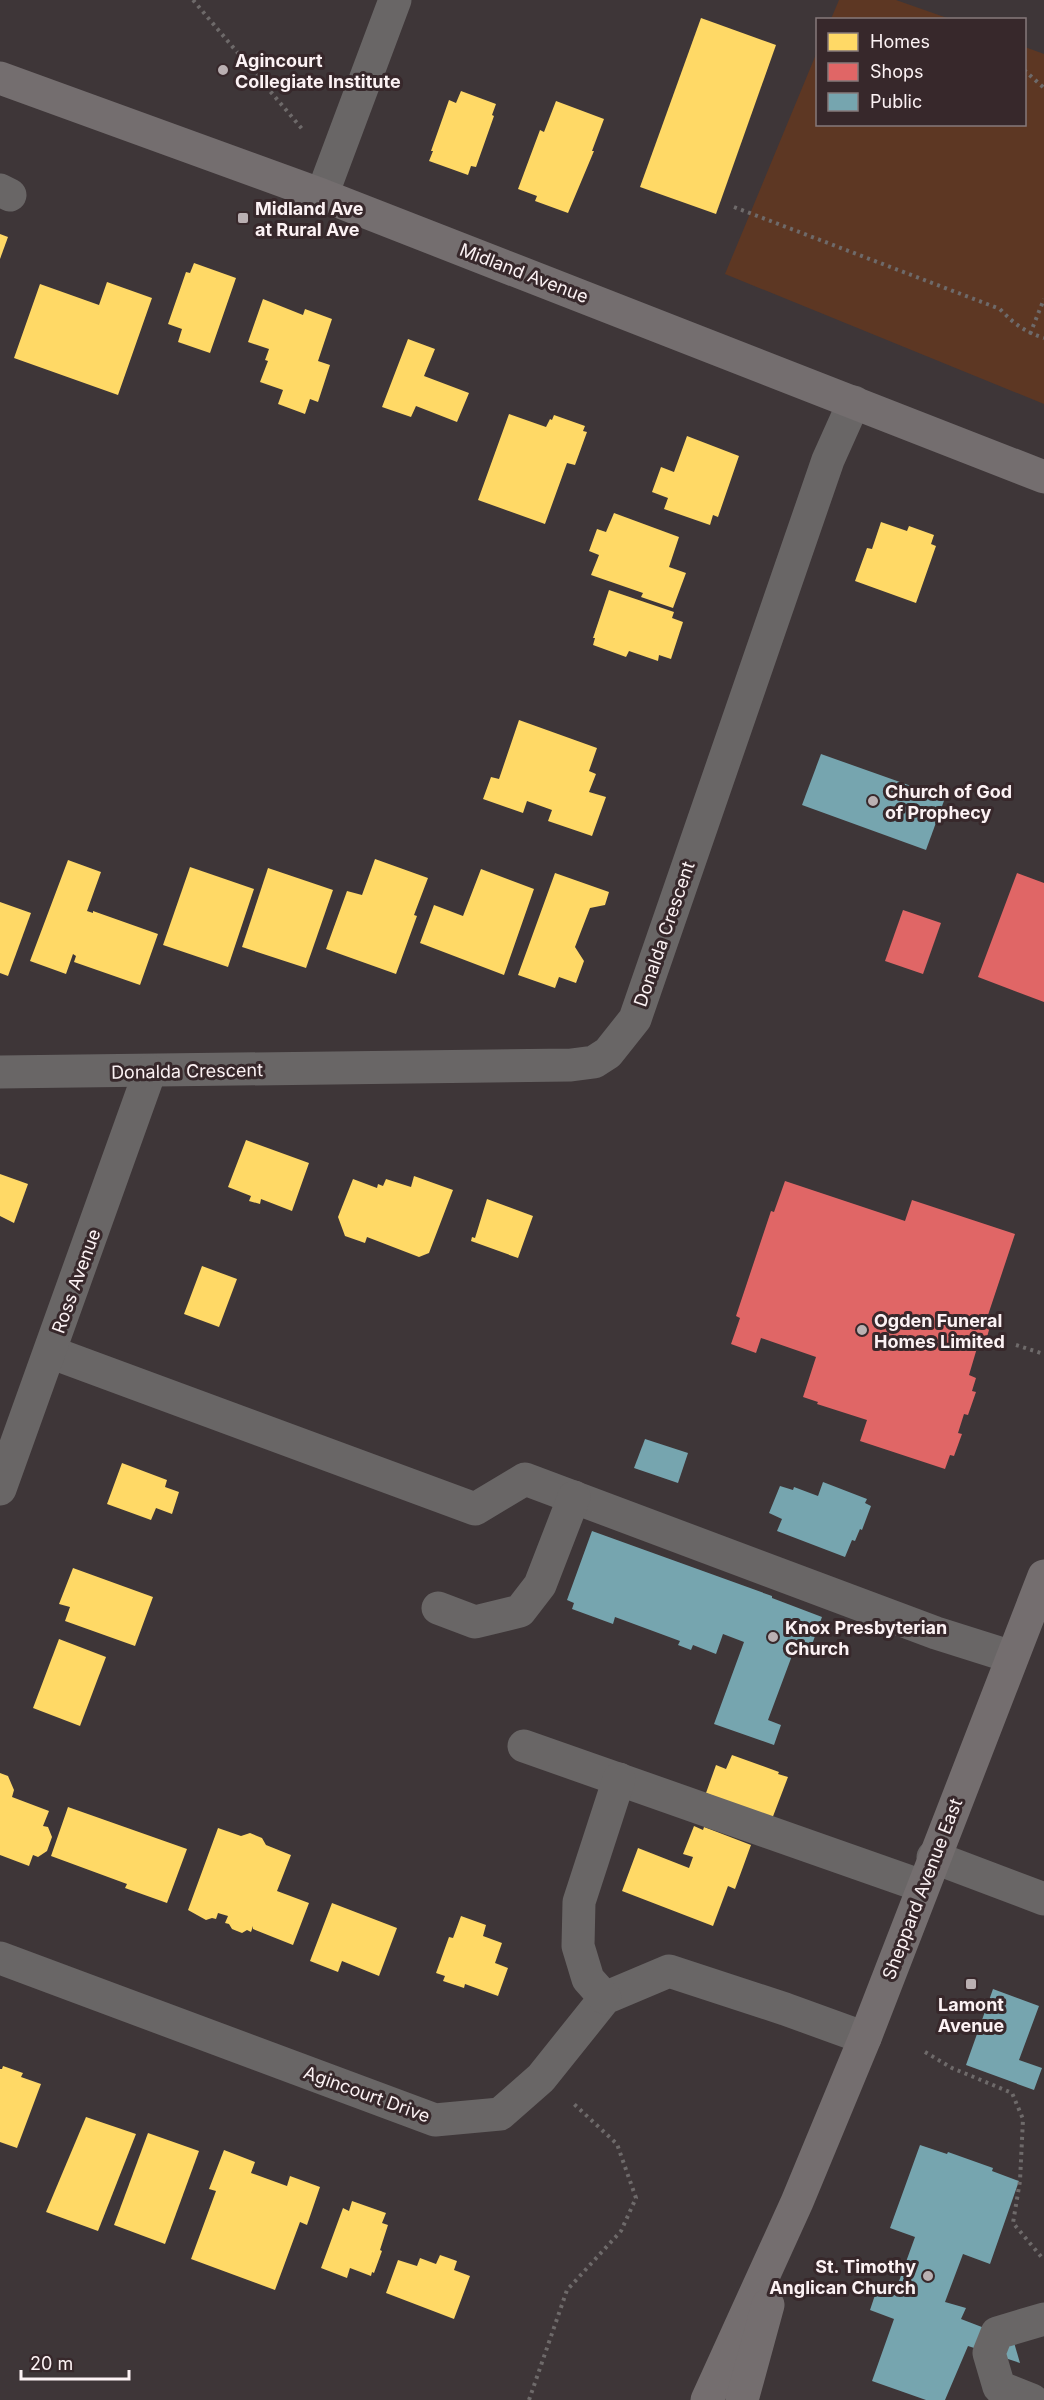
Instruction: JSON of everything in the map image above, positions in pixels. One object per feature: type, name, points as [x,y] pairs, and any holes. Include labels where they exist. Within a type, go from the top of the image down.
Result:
[{"type":"main road","name":"Midland Avenue","points":[[0,78],[322,195],[1044,477]]},
{"type":"main road","name":"Sheppard Avenue East","points":[[707,2400],[797,2202],[865,2038],[1044,1576]]},
{"type":"main road","name":"Sheppard Avenue East","points":[[742,2400],[797,2202]]},
{"type":"street","points":[[322,195],[395,0]]},
{"type":"street","name":"Donalda Crescent","points":[[0,1072],[571,1065],[594,1062],[608,1053],[635,1019],[828,460],[854,402]]},
{"type":"street","name":"Ross Avenue","points":[[0,1489],[150,1071]]},
{"type":"street","points":[[50,1352],[475,1509],[525,1479],[936,1633],[1012,1657]]},
{"type":"street","points":[[438,1608],[475,1622],[520,1611],[540,1586],[574,1497]]},
{"type":"street","points":[[524,1746],[619,1779],[928,1872],[1044,1899]]},
{"type":"street","points":[[605,1998],[588,1979],[578,1946],[579,1902],[619,1779]]},
{"type":"street","name":"Agincourt Drive","points":[[0,1958],[435,2120],[500,2114],[541,2078],[605,1998],[669,1971],[785,2008],[865,2038]]},
{"type":"street","points":[[1032,2400],[999,2387],[989,2353],[997,2333],[1044,2319]]},
{"type":"path","points":[[193,0],[303,130]]},
{"type":"path","points":[[1026,72],[1044,88]]},
{"type":"path","points":[[734,207],[1000,309],[1015,325],[1030,334],[1044,338]]},
{"type":"path","points":[[1030,334],[1044,299]]},
{"type":"path","points":[[1016,1345],[1044,1354]]},
{"type":"path","points":[[925,2052],[952,2068],[1012,2093],[1023,2119],[1020,2181],[1013,2223],[1044,2259]]},
{"type":"path","points":[[529,2400],[567,2290],[621,2231],[636,2198],[617,2144],[574,2104]]},
{"type":"shaded area","points":[[839,0],[896,0],[947,18],[831,18]]},
{"type":"shaded area","points":[[1026,47],[1044,54],[1044,404],[725,274],[816,54],[816,126],[1026,126]]},
{"type":"building: Homes","points":[[701,18],[776,45],[716,214],[640,187]]},
{"type":"building: Homes","points":[[461,91],[496,104],[476,167],[471,166],[468,175],[429,161],[449,100],[456,103]]},
{"type":"building: Homes","points":[[556,101],[604,119],[592,151],[594,151],[568,213],[535,201],[537,196],[518,189],[540,130],[544,132]]},
{"type":"building: Homes","points":[[0,234],[8,237],[0,259]]},
{"type":"building: Homes","points":[[194,263],[236,278],[210,353],[178,342],[182,329],[168,324],[186,272],[190,273]]},
{"type":"building: Homes","points":[[107,282],[152,298],[118,395],[14,358],[40,284],[99,305]]},
{"type":"building: Homes","points":[[263,299],[303,315],[305,309],[332,319],[318,361],[330,365],[318,402],[310,399],[305,414],[278,404],[283,390],[260,382],[268,361],[265,360],[269,349],[248,342]]},
{"type":"building: Homes","points":[[408,339],[435,349],[424,376],[469,393],[457,422],[416,406],[411,417],[382,407]]},
{"type":"building: Homes","points":[[509,414],[546,427],[554,415],[585,426],[583,431],[587,432],[575,465],[567,463],[545,524],[478,500]]},
{"type":"building: Homes","points":[[687,436],[739,456],[718,517],[713,515],[710,525],[664,509],[668,498],[652,492],[661,467],[674,472]]},
{"type":"building: Homes","points":[[614,513],[679,537],[669,567],[686,573],[673,608],[641,597],[643,593],[591,575],[599,555],[589,551],[597,529],[606,532]]},
{"type":"building: Homes","points":[[881,522],[907,531],[909,526],[934,535],[931,544],[936,546],[916,603],[855,581],[867,548],[872,549]]},
{"type":"building: Homes","points":[[609,590],[674,612],[672,618],[683,622],[671,659],[659,655],[658,661],[629,651],[626,657],[593,645],[595,638],[593,638]]},
{"type":"building: Homes","points":[[519,720],[597,748],[589,771],[596,774],[589,792],[606,797],[592,836],[548,821],[552,810],[527,801],[523,813],[483,799],[491,777],[499,779]]},
{"type":"building: Homes","points":[[375,859],[428,878],[396,974],[326,949],[347,891],[362,895]]},
{"type":"building: Homes","points":[[68,860],[101,872],[87,911],[93,913],[93,911],[158,934],[140,985],[74,962],[76,956],[73,954],[66,974],[30,961]]},
{"type":"building: Homes","points":[[190,867],[254,889],[228,967],[163,945]]},
{"type":"building: Homes","points":[[268,868],[333,890],[306,968],[242,947]]},
{"type":"building: Homes","points":[[481,869],[534,889],[504,975],[420,943],[434,905],[463,916]]},
{"type":"building: Homes","points":[[555,873],[609,892],[605,905],[590,908],[575,947],[584,961],[576,983],[559,977],[555,988],[518,975]]},
{"type":"building: Homes","points":[[0,902],[31,913],[8,976],[0,973]]},
{"type":"building: Homes","points":[[246,1140],[309,1163],[292,1211],[261,1199],[260,1204],[249,1201],[251,1196],[228,1187]]},
{"type":"building: Homes","points":[[0,1174],[28,1184],[14,1223],[0,1216]]},
{"type":"building: Homes","points":[[414,1176],[453,1190],[429,1253],[419,1257],[367,1237],[365,1243],[345,1236],[338,1217],[353,1179],[377,1188],[378,1184],[383,1186],[386,1179],[411,1187]]},
{"type":"building: Homes","points":[[487,1199],[533,1216],[518,1258],[471,1241],[472,1237],[475,1238]]},
{"type":"building: Homes","points":[[202,1266],[237,1279],[219,1327],[184,1314]]},
{"type":"building: Homes","points":[[122,1463],[167,1480],[165,1487],[179,1492],[172,1514],[156,1508],[151,1520],[107,1504]]},
{"type":"building: Homes","points":[[73,1568],[153,1597],[135,1646],[65,1621],[70,1607],[59,1604]]},
{"type":"building: Homes","points":[[59,1639],[106,1657],[80,1726],[33,1708]]},
{"type":"building: Homes","points":[[732,1755],[788,1777],[772,1819],[706,1793],[716,1765],[726,1769]]},
{"type":"building: Homes","points":[[0,1773],[8,1776],[14,1790],[12,1797],[49,1811],[43,1826],[48,1827],[52,1837],[47,1851],[38,1857],[33,1855],[29,1866],[0,1855]]},
{"type":"building: Homes","points":[[68,1807],[187,1849],[167,1903],[125,1888],[127,1884],[51,1856]]},
{"type":"building: Homes","points":[[694,1826],[703,1830],[704,1827],[751,1845],[735,1889],[728,1886],[713,1926],[622,1891],[638,1848],[689,1868],[693,1857],[683,1854]]},
{"type":"building: Homes","points":[[218,1828],[241,1836],[250,1833],[262,1838],[266,1845],[291,1855],[277,1891],[309,1903],[293,1945],[253,1929],[253,1926],[251,1932],[247,1930],[242,1933],[232,1929],[229,1924],[225,1923],[228,1916],[218,1913],[216,1919],[206,1920],[188,1910]]},
{"type":"building: Homes","points":[[332,1903],[397,1928],[379,1976],[342,1961],[338,1972],[310,1961]]},
{"type":"building: Homes","points":[[461,1916],[486,1925],[483,1936],[502,1943],[495,1963],[508,1968],[498,1996],[465,1984],[464,1988],[443,1981],[445,1976],[436,1973],[449,1937],[453,1938]]},
{"type":"building: Homes","points":[[3,2066],[23,2073],[21,2077],[41,2084],[17,2148],[0,2142],[0,2069]]},
{"type":"building: Homes","points":[[86,2117],[136,2134],[98,2231],[46,2212]]},
{"type":"building: Homes","points":[[148,2133],[199,2151],[165,2244],[114,2225]]},
{"type":"building: Homes","points":[[224,2150],[255,2162],[251,2173],[287,2186],[290,2176],[320,2187],[307,2225],[300,2222],[275,2290],[191,2259],[216,2191],[209,2189]]},
{"type":"building: Homes","points":[[352,2201],[386,2213],[382,2223],[388,2225],[380,2250],[382,2251],[371,2276],[350,2268],[347,2278],[321,2268],[343,2208],[349,2211]]},
{"type":"building: Homes","points":[[440,2255],[457,2261],[454,2270],[470,2276],[454,2319],[386,2293],[398,2260],[417,2266],[420,2258],[436,2264]]},
{"type":"building: Shops","points":[[1017,873],[1044,883],[1044,1002],[978,977]]},
{"type":"building: Shops","points":[[903,910],[941,923],[923,974],[885,961]]},
{"type":"building: Shops","name":"Ogden Funeral Homes Limited","points":[[785,1181],[905,1221],[912,1200],[1015,1234],[986,1321],[991,1323],[987,1337],[982,1350],[977,1348],[969,1375],[976,1378],[972,1391],[976,1392],[968,1415],[964,1414],[958,1433],[962,1434],[954,1456],[950,1455],[945,1469],[860,1441],[867,1420],[817,1404],[818,1402],[803,1397],[816,1357],[761,1338],[756,1353],[731,1344],[740,1318],[736,1316],[771,1211],[774,1212]]},
{"type":"building: Public","name":"Church of God of Prophecy","points":[[821,754],[945,798],[926,850],[802,805]]},
{"type":"building: Public","points":[[645,1439],[688,1453],[678,1483],[634,1468]]},
{"type":"building: Public","points":[[823,1482],[867,1499],[865,1503],[871,1506],[862,1530],[860,1529],[855,1541],[852,1540],[845,1557],[777,1531],[782,1519],[769,1513],[780,1486],[793,1490],[794,1487],[818,1496]]},
{"type":"building: Public","name":"Knox Presbyterian Church","points":[[592,1531],[772,1596],[772,1598],[822,1617],[807,1658],[793,1653],[768,1720],[781,1725],[774,1745],[714,1724],[744,1642],[723,1634],[716,1654],[693,1645],[691,1650],[678,1645],[680,1641],[615,1617],[613,1624],[572,1609],[574,1603],[567,1600]]},
{"type":"building: Public","points":[[993,1989],[1039,2006],[1019,2060],[1042,2068],[1034,2090],[966,2065]]},
{"type":"building: Public","name":"St. Timothy Anglican Church","points":[[920,2145],[993,2168],[992,2171],[1019,2181],[990,2264],[963,2254],[945,2302],[966,2308],[961,2319],[1013,2339],[1020,2363],[968,2346],[945,2400],[926,2400],[872,2381],[894,2319],[870,2310],[877,2289],[894,2295],[915,2237],[890,2228]]},
{"type":"place","name":"Agincourt Collegiate Institute","points":[[223,70]]},
{"type":"place","name":"Midland Ave at Rural Ave","points":[[243,218]]},
{"type":"place","name":"Church of God of Prophecy","points":[[873,801]]},
{"type":"place","name":"Ogden Funeral Homes Limited","points":[[862,1330]]},
{"type":"place","name":"Knox Presbyterian Church","points":[[773,1637]]},
{"type":"place","name":"Lamont Avenue","points":[[971,1984]]},
{"type":"place","name":"St. Timothy Anglican Church","points":[[928,2276]]}]
